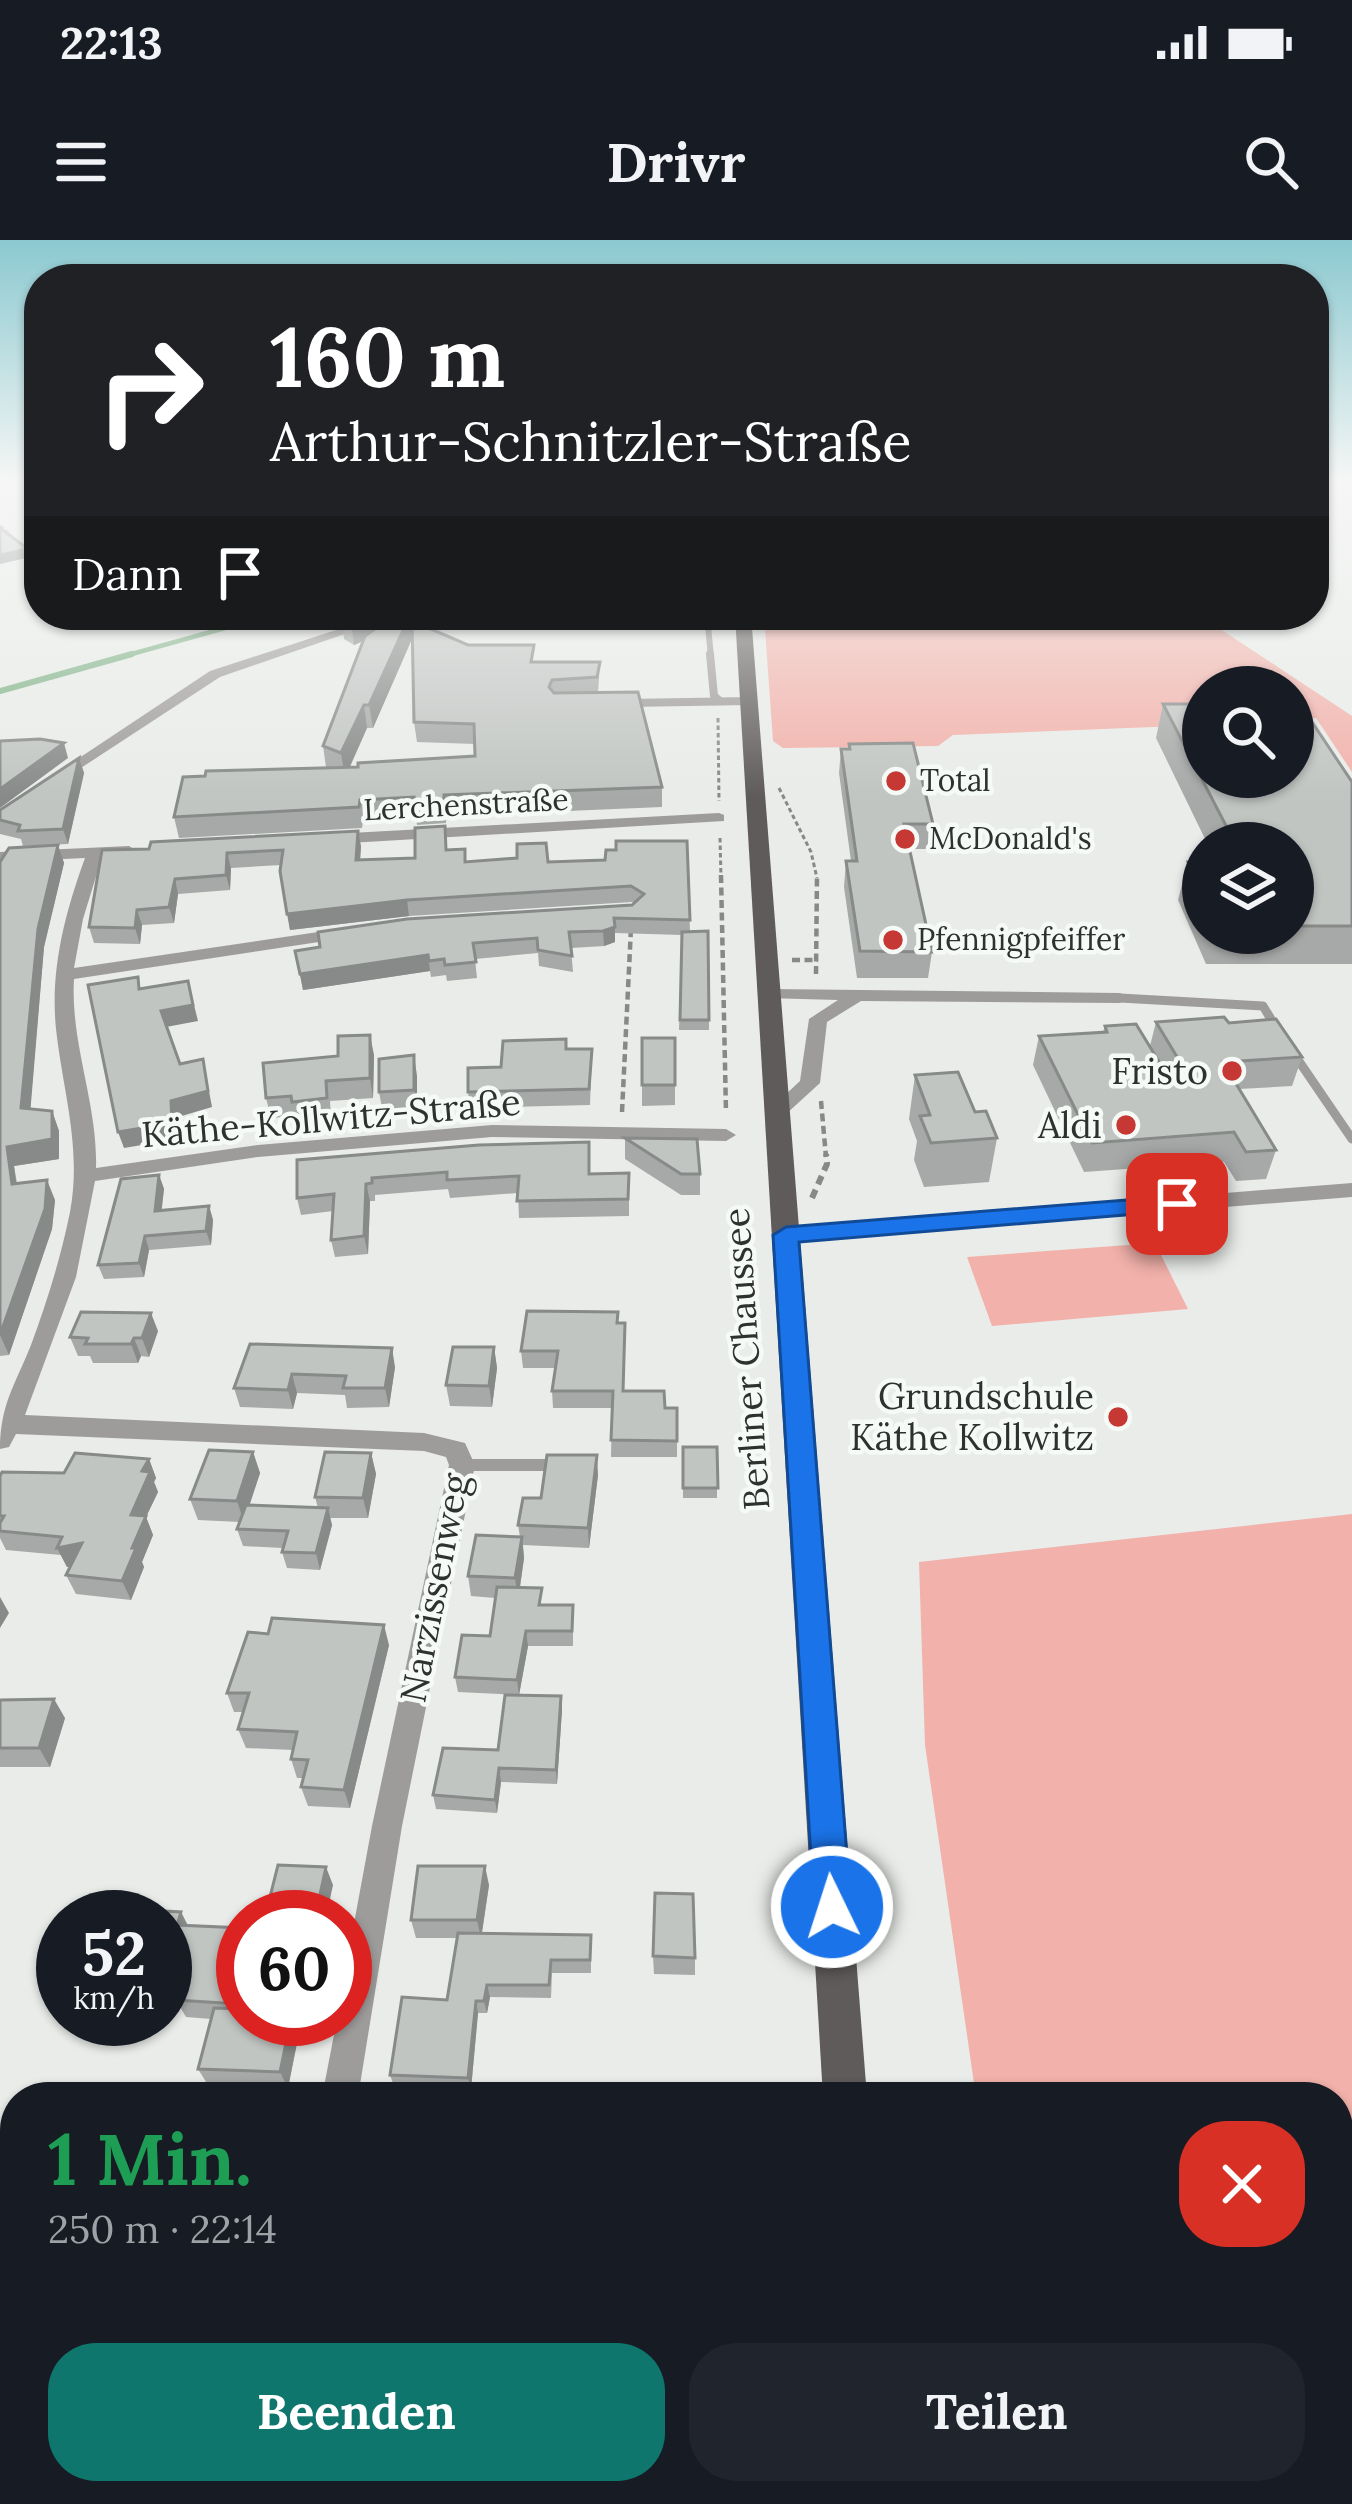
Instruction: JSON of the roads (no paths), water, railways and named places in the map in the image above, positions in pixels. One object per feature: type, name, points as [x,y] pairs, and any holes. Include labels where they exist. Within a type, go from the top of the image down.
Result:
[{"type":"main road","name":"Berliner Chaussee","points":[[742,630],[737,699],[771,994],[844,2082]]},
{"type":"street","points":[[39,790],[215,674],[348,630]]},
{"type":"street","name":"Lerchenstraße","points":[[303,841],[719,818]]},
{"type":"street","points":[[0,857],[141,850]]},
{"type":"street","points":[[4,1432],[73,1254],[86,1176],[82,1116],[66,1030],[64,976],[72,915],[94,853]]},
{"type":"street","points":[[64,976],[363,931]]},
{"type":"street","points":[[771,994],[1120,998]]},
{"type":"street","points":[[778,1111],[810,1083],[818,1019],[860,995]]},
{"type":"street","name":"Käthe-Kollwitz-Straße","points":[[86,1176],[258,1151],[492,1131],[726,1135]]},
{"type":"street","points":[[786,1235],[1352,1190]]},
{"type":"street","name":"Narzissenweg","points":[[4,1432],[424,1442],[456,1450],[462,1465],[387,1826],[343,2082]]},
{"type":"lane","points":[[708,630],[714,696],[737,699]]},
{"type":"lane","points":[[604,704],[737,699]]},
{"type":"lane","points":[[1120,998],[1263,1006],[1352,1139]]},
{"type":"lane","points":[[462,1465],[574,1465]]},
{"type":"waterway","points":[[121,657],[218,630]]},
{"type":"waterway","points":[[0,691],[132,654]]},
{"type":"place","name":"Total","points":[[896,781]]},
{"type":"place","name":"McDonald's","points":[[905,839]]},
{"type":"place","name":"Pfennigpfeiffer","points":[[893,940]]},
{"type":"place","name":"Fristo","points":[[1232,1071]]},
{"type":"place","name":"Aldi","points":[[1126,1125]]},
{"type":"place","name":"Grundschule Käthe Kollwitz","points":[[1118,1417]]}]
